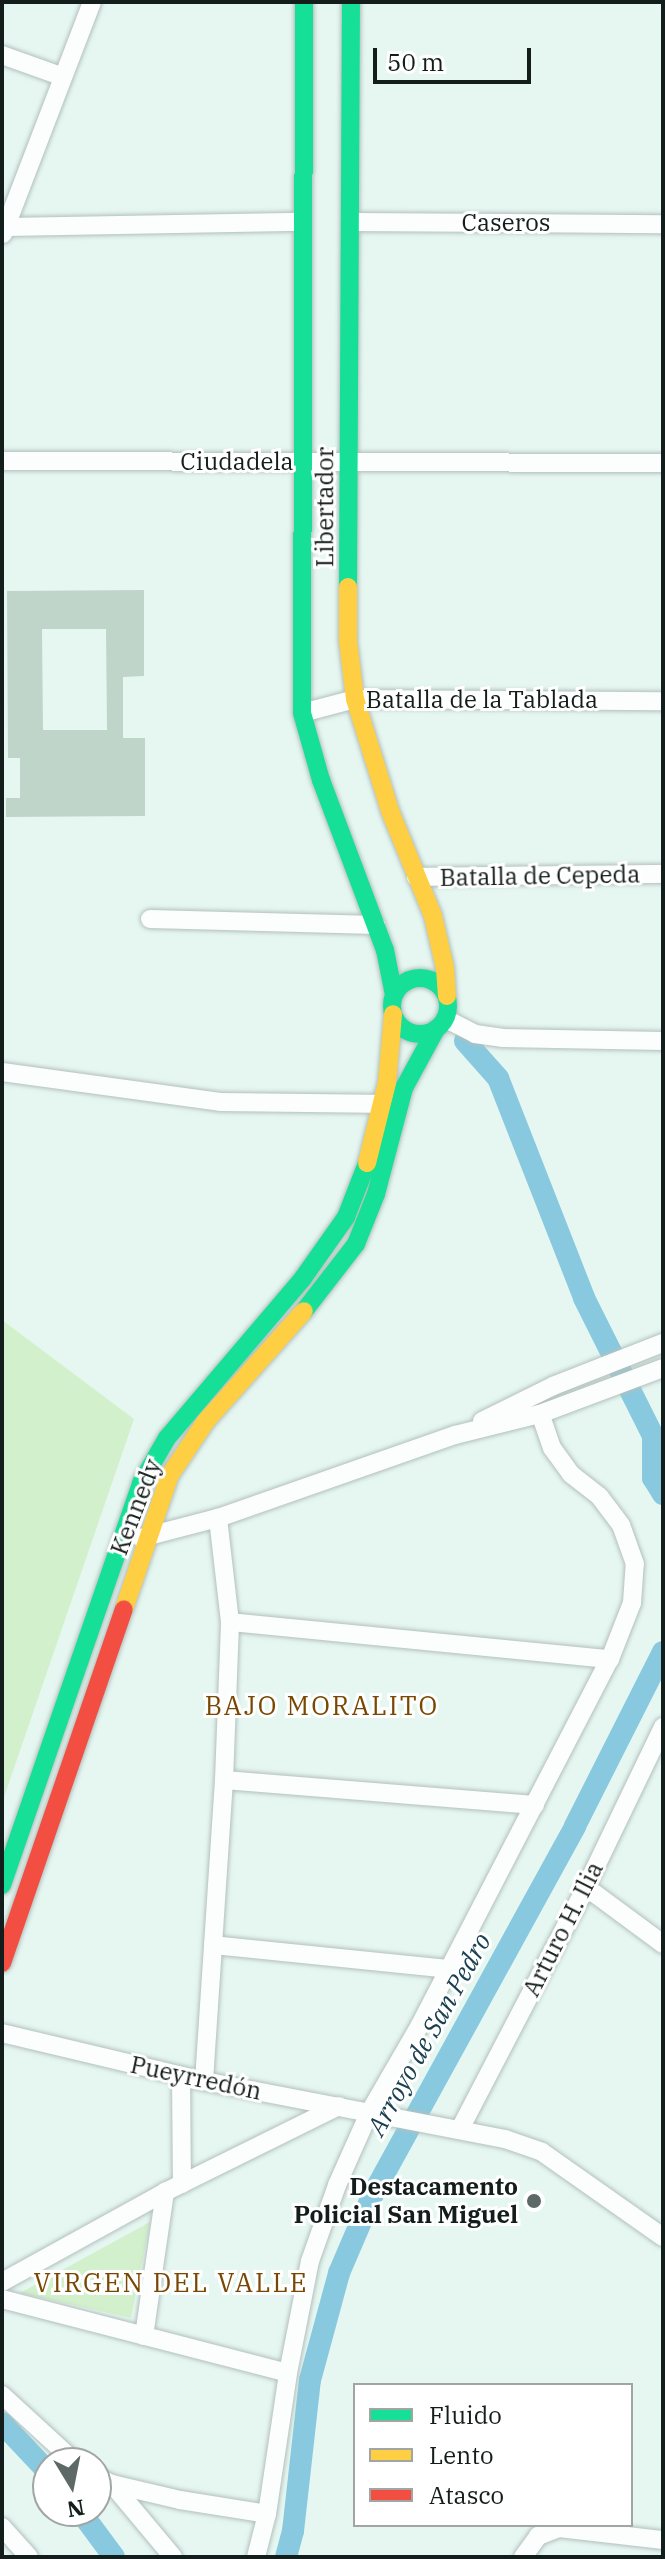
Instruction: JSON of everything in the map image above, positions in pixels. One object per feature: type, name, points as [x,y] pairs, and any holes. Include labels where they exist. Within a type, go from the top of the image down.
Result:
[{"type":"street","points":[[92,2],[61,76],[4,232],[303,222]]},
{"type":"street","name":"Libertador","points":[[304,2],[302,713],[321,780],[376,925],[394,983],[394,1004]]},
{"type":"street","name":"Libertador","points":[[351,2],[348,641],[355,699],[390,811],[441,943],[447,996],[441,1024]]},
{"type":"street","points":[[2,55],[61,76]]},
{"type":"street","name":"Caseros","points":[[350,222],[663,224]]},
{"type":"street","name":"Ciudadela","points":[[2,461],[663,463]]},
{"type":"street","name":"Batalla de la Tablada","points":[[302,713],[355,699],[663,701]]},
{"type":"street","name":"Batalla de Cepeda","points":[[416,877],[663,874]]},
{"type":"street","points":[[150,919],[376,925]]},
{"type":"street","points":[[447,996],[440,985],[424,977],[406,981],[394,1004],[397,1022],[413,1033],[441,1024],[502,1038],[663,1041]]},
{"type":"street","name":"Kennedy","points":[[2,1963],[165,1488],[186,1447],[333,1278],[356,1244],[376,1194],[391,1104],[394,1004]]},
{"type":"street","name":"Kennedy","points":[[2,1885],[141,1483],[167,1438],[327,1248],[346,1217],[391,1104],[441,1024]]},
{"type":"street","points":[[2,1072],[220,1102],[391,1104]]},
{"type":"street","points":[[455,1435],[553,1386],[663,1343]]},
{"type":"street","points":[[120,1538],[149,1538],[218,1518],[455,1435],[540,1414],[663,1368]]},
{"type":"street","points":[[256,2557],[267,2514],[288,2373],[310,2261],[337,2185],[369,2113],[449,1969],[610,1659],[632,1603],[635,1564],[621,1525],[599,1496],[571,1474],[552,1448],[540,1414]]},
{"type":"street","points":[[204,2081],[224,1780],[230,1622],[218,1518]]},
{"type":"street","points":[[230,1622],[610,1659]]},
{"type":"street","name":"Arturo H. Ilia","points":[[460,2129],[586,1887],[663,1727]]},
{"type":"street","points":[[224,1780],[535,1805]]},
{"type":"street","points":[[586,1887],[663,1944]]},
{"type":"street","points":[[213,1945],[449,1969]]},
{"type":"street","name":"Pueyrredón","points":[[2,2033],[204,2081],[460,2129]]},
{"type":"street","points":[[144,2336],[174,2188],[181,2076]]},
{"type":"street","points":[[2,2282],[174,2188],[339,2106]]},
{"type":"street","points":[[460,2129],[542,2152],[663,2237]]},
{"type":"street","points":[[2,2299],[288,2373]]},
{"type":"street","points":[[2,2395],[59,2447]]},
{"type":"street","points":[[112,2482],[180,2500],[267,2514]]},
{"type":"street","points":[[112,2489],[173,2557]]},
{"type":"street","points":[[2,2527],[29,2557]]},
{"type":"street","points":[[523,2557],[538,2536],[559,2528],[663,2540]]},
{"type":"green space","points":[[2,1320],[134,1419],[2,1803]]},
{"type":"green space","points":[[150,2222],[131,2318],[20,2293]]},
{"type":"building","points":[[144,590],[144,676],[123,677],[123,738],[145,738],[145,816],[6,817],[6,798],[20,798],[20,758],[8,758],[7,591]],"holes":[[[42,629],[106,629],[107,730],[43,730]]]},
{"type":"waterway","points":[[465,1041],[498,1078],[584,1298],[653,1436],[653,1478],[663,1494]]},
{"type":"waterway","name":"Arroyo de San Pedro","points":[[286,2557],[293,2531],[310,2380],[339,2273],[372,2196],[575,1826],[663,1652]]},
{"type":"waterway","name":"Arroyo de San Pedro","points":[[2,2423],[32,2455]]},
{"type":"waterway","name":"Arroyo de San Pedro","points":[[92,2527],[114,2557]]},
{"type":"traffic: fast","points":[[304,2],[302,713],[321,780],[385,950],[394,995]]},
{"type":"traffic: fast","points":[[348,587],[351,2]]},
{"type":"traffic: fast","points":[[420,978],[440,986],[448,1006],[440,1026],[420,1034],[400,1026],[392,1006],[400,986],[420,978]]},
{"type":"traffic: fast","points":[[304,1311],[356,1244],[376,1194],[404,1088],[436,1029]]},
{"type":"traffic: fast","points":[[2,1885],[141,1483],[167,1438],[303,1278],[346,1217],[367,1163]]},
{"type":"traffic: slow","points":[[348,587],[348,641],[355,699],[390,811],[433,916],[445,968],[447,996]]},
{"type":"traffic: slow","points":[[367,1163],[387,1083],[393,1014]]},
{"type":"traffic: slow","points":[[124,1609],[170,1475],[206,1421],[304,1311]]},
{"type":"traffic: jam","points":[[2,1963],[124,1609]]},
{"type":"place","name":"Destacamento Policial San Miguel","points":[[534,2201]]},
{"type":"district","name":"BAJO MORALITO","points":[[322,1706]]},
{"type":"district","name":"VIRGEN DEL VALLE","points":[[171,2283]]}]
